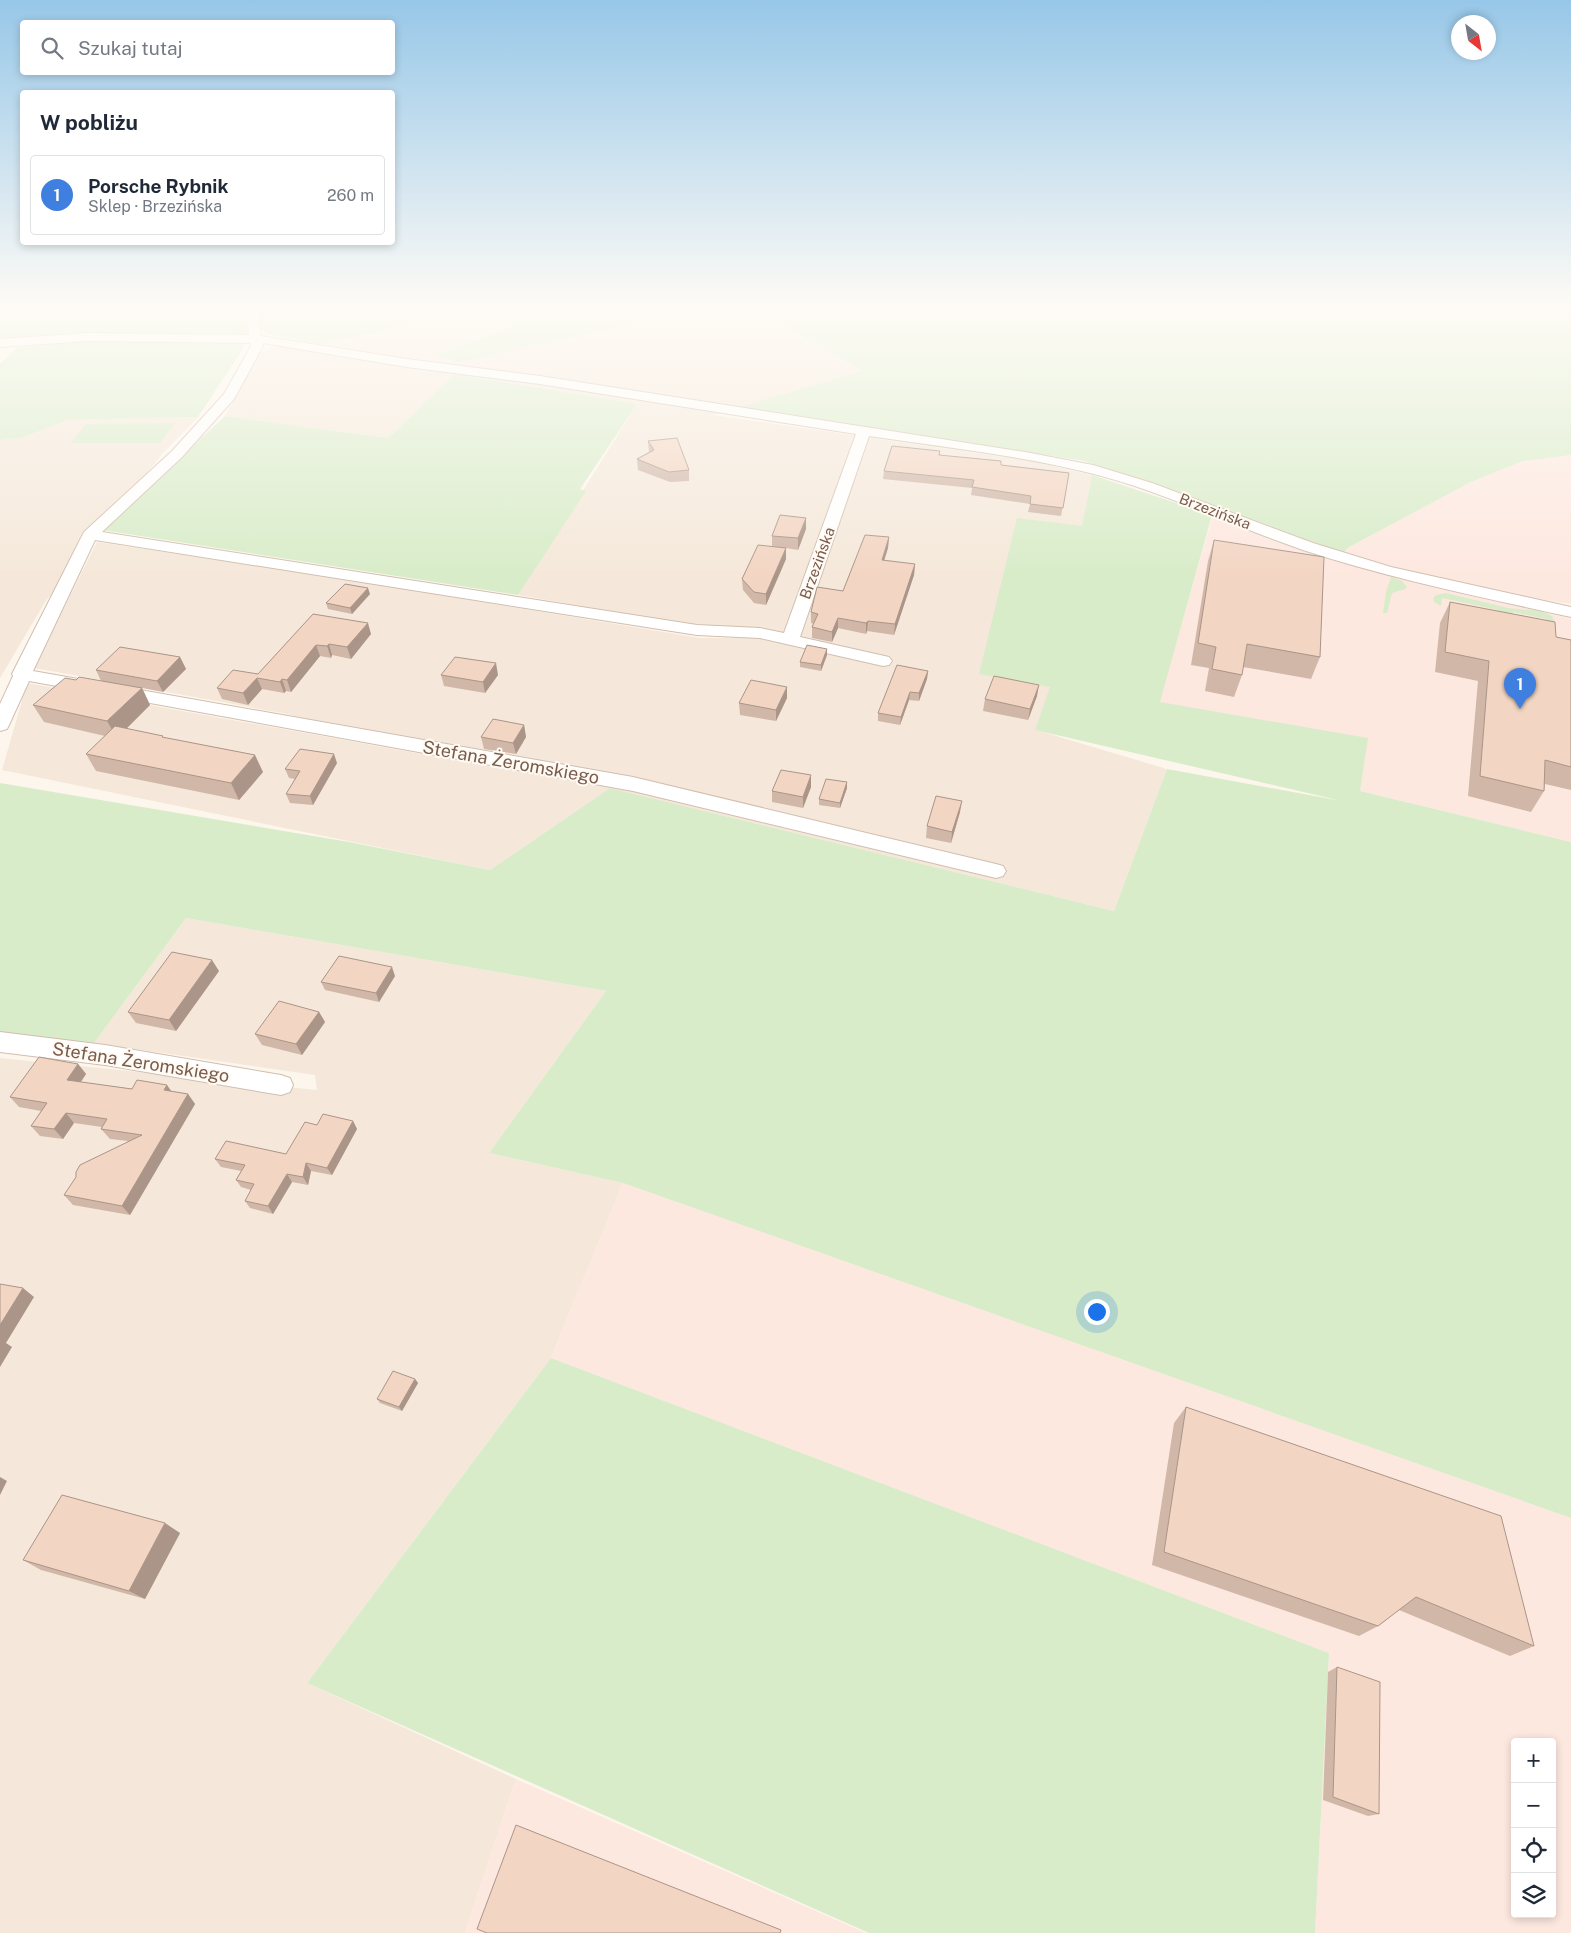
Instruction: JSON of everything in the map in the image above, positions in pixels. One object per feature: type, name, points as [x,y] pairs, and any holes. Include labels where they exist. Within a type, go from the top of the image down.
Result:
[{"type":"street","points":[[0,726],[21,674],[90,535],[177,454],[228,397]]},
{"type":"street","name":"Brzezińska","points":[[651,397],[1093,469],[1148,486],[1307,546],[1388,571],[1471,591],[1568,610]]},
{"type":"street","name":"Brzezińska","points":[[790,638],[864,431]]},
{"type":"street","points":[[90,535],[697,630],[760,633],[790,638],[883,661]]},
{"type":"street","name":"Stefana Żeromskiego","points":[[21,674],[633,784],[996,871]]},
{"type":"street","name":"Stefana Żeromskiego","points":[[0,1042],[132,1059],[281,1085]]},
{"type":"shaded area","points":[[235,397],[431,397],[388,438],[225,416]]},
{"type":"shaded area","points":[[596,397],[774,397],[713,415],[1031,461],[1092,475],[1051,687],[1036,730],[1167,769],[1114,911],[610,788],[490,870],[2,770],[27,683],[594,785],[282,713],[34,668],[97,542],[332,577],[700,638],[765,638],[518,595],[637,404]]},
{"type":"shaded area","points":[[198,417],[162,454],[45,602],[0,678],[0,440],[21,438],[68,420]]},
{"type":"shaded area","points":[[1571,455],[1571,604],[1504,594],[1385,566],[1343,553],[1349,547],[1473,481],[1523,461]]},
{"type":"shaded area","points":[[1214,511],[1390,575],[1571,619],[1571,842],[1356,790],[1159,702]]},
{"type":"shaded area","points":[[186,918],[606,991],[489,1153],[623,1183],[551,1358],[307,1683],[516,1779],[465,1933],[0,1933],[0,1058],[317,1090],[315,1075],[94,1043]]},
{"type":"shaded area","points":[[623,1183],[1571,1518],[1571,1933],[1315,1933],[1329,1653],[551,1358]]},
{"type":"shaded area","points":[[516,1779],[866,1933],[465,1933]]},
{"type":"green space","points":[[0,397],[211,397],[198,417],[68,420],[21,438],[0,440]]},
{"type":"green space","points":[[431,397],[596,397],[637,404],[580,489],[586,491],[518,595],[102,530],[225,416],[388,438]]},
{"type":"green space","points":[[773,397],[1571,397],[1571,455],[1523,461],[1473,481],[1349,547],[1343,553],[1151,483],[1084,461],[740,407]]},
{"type":"green space","points":[[175,423],[160,443],[71,443],[86,424]]},
{"type":"green space","points":[[1092,475],[1212,515],[1160,702],[1368,738],[1360,791],[1571,842],[1571,1518],[623,1183],[489,1153],[606,991],[186,918],[94,1043],[0,1037],[0,783],[349,842],[490,870],[610,788],[1114,911],[1167,769],[1342,801],[1035,730],[1050,687],[979,674],[1017,518],[1082,526]]},
{"type":"green space","points":[[1391,577],[1402,581],[1407,587],[1392,593],[1387,613],[1383,613],[1386,592]]},
{"type":"green space","points":[[1446,593],[1508,608],[1540,611],[1552,616],[1555,623],[1546,627],[1546,619],[1513,612],[1512,616],[1499,614],[1498,610],[1442,598],[1441,606],[1434,602],[1433,598],[1436,595]]},
{"type":"green space","points":[[551,1358],[1329,1653],[1315,1933],[869,1933],[307,1683]]},
{"type":"building","points":[[677,438],[689,470],[669,472],[637,459],[654,450],[648,441]]},
{"type":"building","points":[[892,446],[940,451],[939,455],[1001,461],[1001,465],[1069,473],[1063,508],[1030,504],[1031,496],[972,487],[974,480],[884,471]]},
{"type":"building","points":[[780,515],[806,518],[798,538],[772,536]]},
{"type":"building","points":[[865,535],[889,537],[882,560],[915,564],[895,624],[868,621],[866,623],[838,618],[832,632],[812,627],[818,614],[811,612],[817,587],[843,591]]},
{"type":"building","points":[[1214,540],[1324,557],[1320,657],[1247,644],[1242,675],[1212,669],[1216,647],[1198,643]]},
{"type":"building","points":[[758,545],[786,548],[766,594],[754,592],[742,579]]},
{"type":"building","points":[[345,584],[368,588],[350,608],[326,603]]},
{"type":"building","points":[[1450,602],[1555,622],[1556,637],[1571,640],[1571,767],[1545,760],[1544,791],[1480,776],[1489,661],[1445,652]]},
{"type":"building","points":[[313,614],[368,623],[347,647],[329,644],[327,646],[316,645],[287,680],[282,679],[280,682],[257,678],[243,693],[217,688],[233,670],[258,674]]},
{"type":"building","points":[[807,645],[827,649],[821,665],[800,662]]},
{"type":"building","points":[[120,647],[180,657],[157,681],[96,670]]},
{"type":"building","points":[[455,657],[496,663],[483,682],[441,675]]},
{"type":"building","points":[[897,665],[928,671],[919,693],[910,692],[901,717],[878,713]]},
{"type":"building","points":[[994,676],[1039,685],[1030,709],[985,699]]},
{"type":"building","points":[[79,677],[142,688],[107,721],[33,705],[65,678],[76,680]]},
{"type":"building","points":[[751,680],[787,687],[776,710],[739,703]]},
{"type":"building","points":[[493,719],[524,725],[513,743],[481,737]]},
{"type":"building","points":[[115,726],[255,755],[231,783],[86,754]]},
{"type":"building","points":[[300,749],[334,754],[310,796],[286,794],[300,771],[285,769]]},
{"type":"building","points":[[781,770],[811,775],[803,797],[772,791]]},
{"type":"building","points":[[826,779],[847,782],[840,803],[819,799]]},
{"type":"building","points":[[936,796],[962,801],[952,832],[927,826]]},
{"type":"building","points":[[172,952],[212,960],[169,1020],[128,1012]]},
{"type":"building","points":[[339,956],[392,967],[376,993],[321,982]]},
{"type":"building","points":[[279,1001],[319,1012],[296,1044],[255,1034]]},
{"type":"building","points":[[39,1057],[78,1064],[67,1080],[132,1089],[137,1080],[167,1085],[164,1090],[188,1094],[122,1206],[64,1195],[76,1177],[76,1172],[80,1165],[142,1135],[101,1129],[107,1119],[66,1113],[54,1129],[31,1126],[47,1103],[10,1097]]},
{"type":"building","points":[[323,1114],[353,1121],[327,1168],[306,1163],[303,1177],[287,1174],[268,1206],[245,1201],[254,1184],[236,1180],[245,1165],[215,1159],[226,1141],[286,1154],[305,1122],[317,1125]]},
{"type":"building","points":[[0,1284],[23,1288],[0,1325]]},
{"type":"building","points":[[393,1371],[415,1379],[399,1407],[377,1399]]},
{"type":"building","points":[[1186,1407],[1501,1516],[1534,1646],[1416,1597],[1378,1626],[1164,1552]]},
{"type":"building","points":[[62,1495],[165,1523],[129,1591],[23,1560]]},
{"type":"building","points":[[1337,1667],[1380,1682],[1379,1814],[1333,1797]]},
{"type":"building","points":[[516,1825],[781,1930],[780,1933],[487,1933],[477,1929]]},
{"type":"place","name":"Porsche Rybnik","points":[[1520,709]]}]
